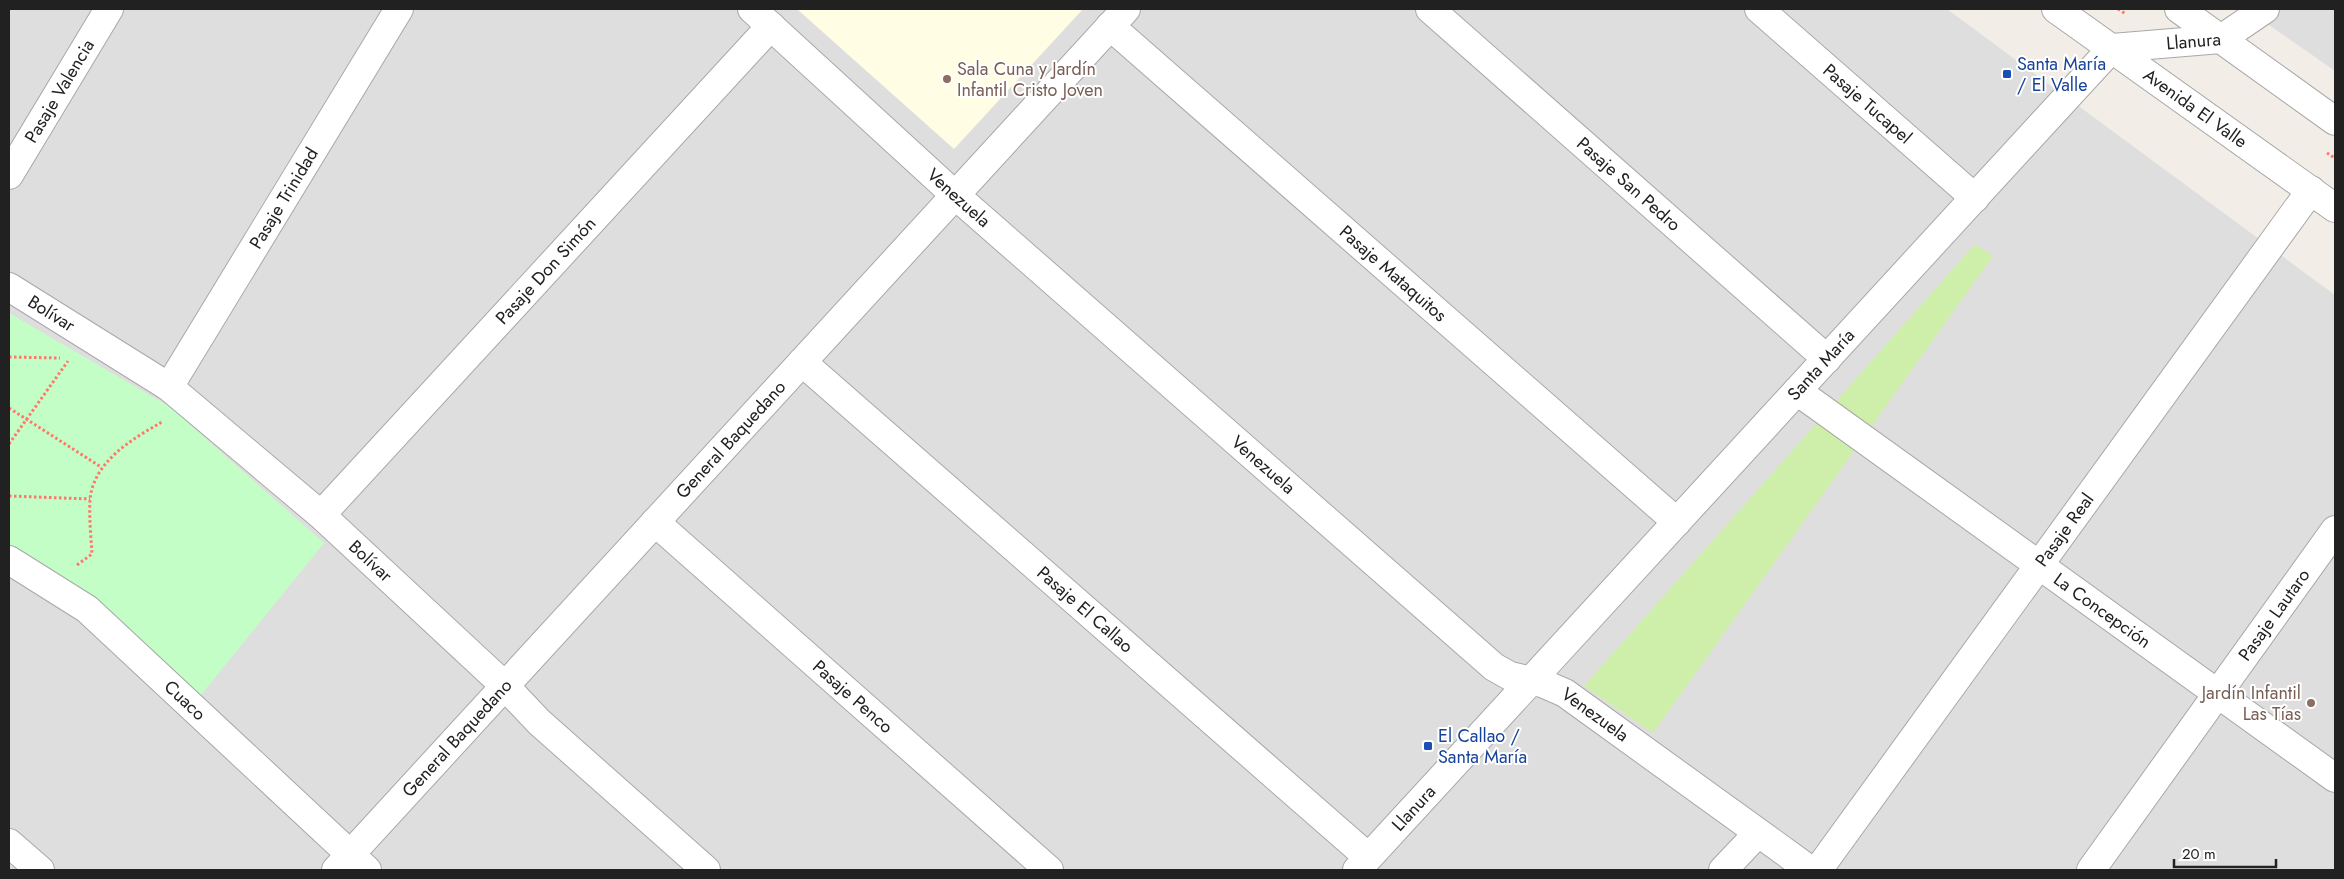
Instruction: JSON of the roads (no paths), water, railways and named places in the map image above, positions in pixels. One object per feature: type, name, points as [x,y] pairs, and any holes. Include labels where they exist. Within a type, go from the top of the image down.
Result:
[{"type":"street","name":"Pasaje Valencia","points":[[9,175],[109,9]]},
{"type":"street","name":"Pasaje Trinidad","points":[[169,387],[399,9]]},
{"type":"street","name":"Pasaje San Pedro","points":[[1430,9],[1828,359]]},
{"type":"street","name":"Pasaje Tucapel","points":[[1758,9],[1975,198]]},
{"type":"street","name":"Avenida El Valle","points":[[2056,9],[2335,208]]},
{"type":"street","points":[[2179,9],[2335,120]]},
{"type":"street","name":"Llanura","points":[[2112,48],[2221,39],[2265,9]]},
{"type":"street","name":"Venezuela","points":[[762,17],[955,195],[1494,667],[1510,676],[1542,683],[1565,693],[1810,870]]},
{"type":"street","name":"Pasaje Don Simón","points":[[321,515],[762,17]]},
{"type":"street","name":"General Baquedano","points":[[351,865],[505,686],[1118,17]]},
{"type":"street","name":"Pasaje Mataquitos","points":[[1118,17],[1677,522]]},
{"type":"street","name":"Santa María","points":[[1531,681],[2112,48]]},
{"type":"street","name":"Pasaje Real","points":[[1818,870],[2311,190]]},
{"type":"street","name":"Bolívar","points":[[9,288],[169,387],[321,515],[505,686],[539,722],[706,870]]},
{"type":"street","name":"Pasaje El Callao","points":[[802,362],[1363,864]]},
{"type":"street","name":"La Concepción","points":[[1797,391],[2335,778]]},
{"type":"street","name":"Pasaje Penco","points":[[656,522],[1049,870]]},
{"type":"street","name":"Pasaje Lautaro","points":[[2091,870],[2335,530]]},
{"type":"street","name":"Cuaco","points":[[9,560],[87,609],[351,865]]},
{"type":"street","name":"Llanura","points":[[1363,864],[1531,681]]},
{"type":"street","points":[[1723,870],[1758,833]]},
{"type":"street","points":[[9,843],[40,870]]},
{"type":"place","name":"Santa María / El Valle","points":[[2007,74]]},
{"type":"place","name":"Sala Cuna y Jardín Infantil Cristo Joven","points":[[947,79]]},
{"type":"place","name":"Jardín Infantil Las Tías","points":[[2311,703]]},
{"type":"place","name":"El Callao / Santa María","points":[[1428,746]]}]
